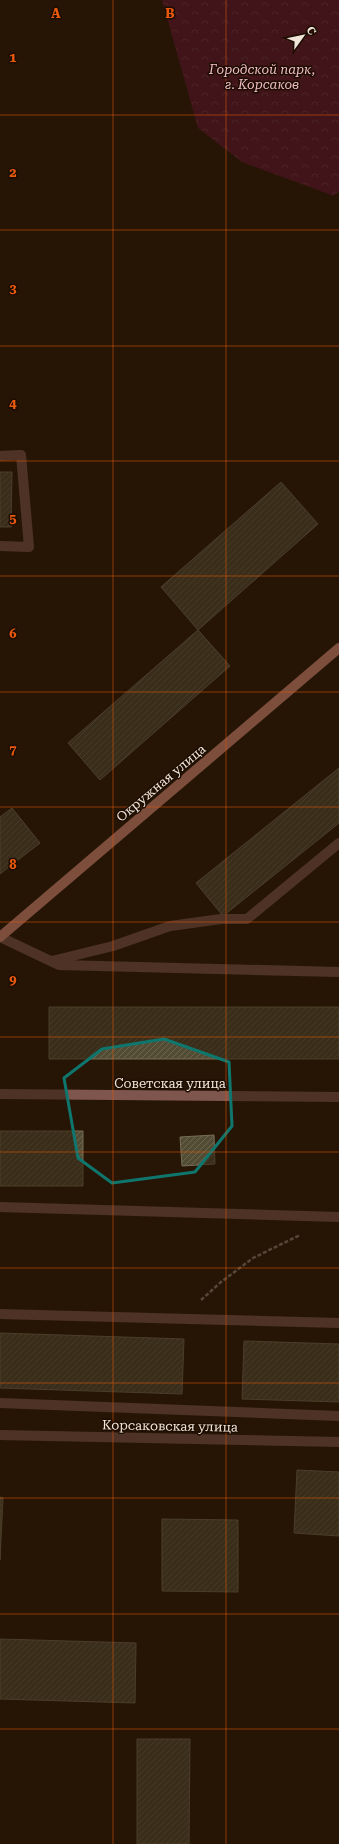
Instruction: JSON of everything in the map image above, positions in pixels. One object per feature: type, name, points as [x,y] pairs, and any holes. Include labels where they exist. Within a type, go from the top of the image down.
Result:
[{"type":"main road","name":"Окружная улица","points":[[0,937],[339,648]]},
{"type":"street","points":[[0,456],[21,455],[28,547],[0,546]]},
{"type":"street","points":[[52,961],[113,946],[170,926],[221,919],[248,919],[339,843]]},
{"type":"street","points":[[0,937],[52,961],[59,966],[339,972]]},
{"type":"street","name":"Советская улица","points":[[0,1094],[339,1097]]},
{"type":"street","points":[[0,1207],[339,1217]]},
{"type":"street","points":[[0,1314],[339,1323]]},
{"type":"street","points":[[0,1403],[339,1416]]},
{"type":"street","name":"Корсаковская улица","points":[[0,1435],[339,1442]]},
{"type":"path","points":[[193,1319],[199,1303],[252,1258],[305,1233]]},
{"type":"highlighted area","points":[[164,1039],[229,1062],[232,1126],[195,1172],[112,1183],[78,1158],[64,1078],[102,1049]]},
{"type":"green space","name":"Городской парк, г. Корсаков","points":[[162,0],[339,0],[339,191],[334,196],[242,162],[198,128]]},
{"type":"building","points":[[0,472],[12,472],[11,527],[0,527]]},
{"type":"building","points":[[281,482],[318,524],[198,630],[161,587]]},
{"type":"building","points":[[198,630],[230,666],[100,780],[68,743]]},
{"type":"building","points":[[339,768],[339,823],[223,916],[196,883]]},
{"type":"building","points":[[12,808],[40,843],[0,874],[0,817]]},
{"type":"building","points":[[49,1007],[339,1007],[339,1059],[49,1059]]},
{"type":"building","points":[[0,1131],[83,1131],[83,1186],[0,1186]]},
{"type":"building","points":[[214,1135],[215,1164],[182,1166],[180,1137]]},
{"type":"building","points":[[0,1333],[184,1339],[182,1394],[0,1388]]},
{"type":"building","points":[[244,1341],[339,1344],[339,1402],[242,1399]]},
{"type":"building","points":[[297,1470],[339,1472],[339,1536],[294,1533]]},
{"type":"building","points":[[0,1497],[3,1498],[0,1560]]},
{"type":"building","points":[[162,1519],[238,1520],[238,1592],[162,1591]]},
{"type":"building","points":[[0,1639],[136,1643],[135,1703],[0,1699]]},
{"type":"building","points":[[137,1739],[190,1739],[189,1844],[137,1844]]}]
